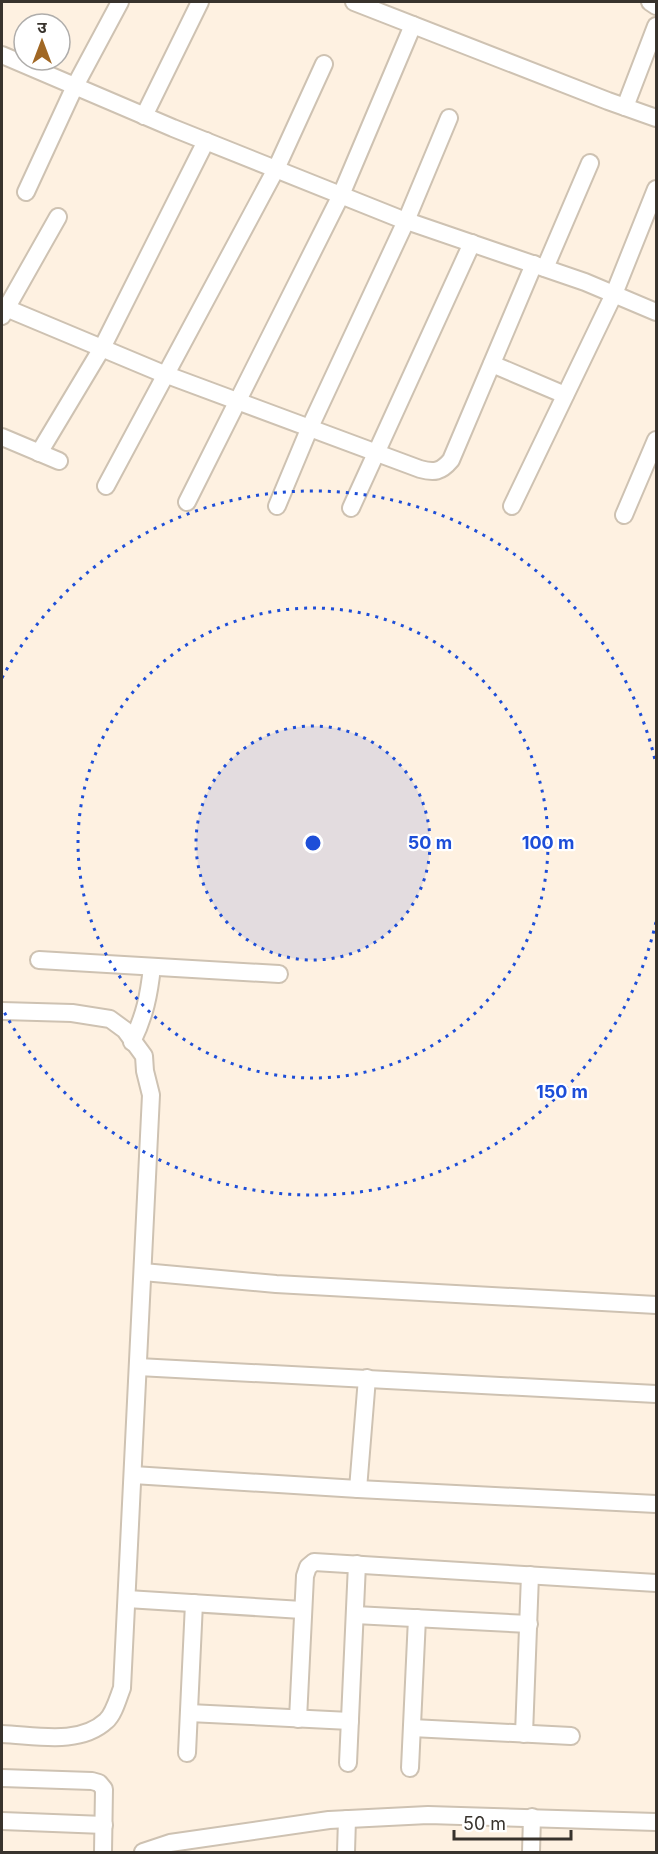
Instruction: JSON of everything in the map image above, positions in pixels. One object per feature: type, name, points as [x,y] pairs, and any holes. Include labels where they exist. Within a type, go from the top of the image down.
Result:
[{"type":"street","points":[[26,192],[75,86],[120,2]]},
{"type":"street","points":[[144,116],[200,2]]},
{"type":"street","points":[[354,2],[657,118]]},
{"type":"street","points":[[650,2],[657,6]]},
{"type":"street","points":[[187,502],[341,195],[413,25]]},
{"type":"street","points":[[625,107],[657,26]]},
{"type":"street","points":[[2,55],[144,116],[406,221],[540,266],[657,312]]},
{"type":"street","points":[[106,486],[276,169],[324,64]]},
{"type":"street","points":[[277,506],[310,427],[406,221],[449,118]]},
{"type":"street","points":[[39,453],[102,348],[206,141]]},
{"type":"street","points":[[58,217],[4,312],[426,471],[440,471],[451,460],[492,364],[590,163]]},
{"type":"street","points":[[512,506],[614,294],[657,189]]},
{"type":"street","points":[[351,508],[472,243]]},
{"type":"street","points":[[492,364],[566,395]]},
{"type":"street","points":[[2,437],[59,461]]},
{"type":"street","points":[[624,515],[657,440]]},
{"type":"street","points":[[39,960],[279,974]]},
{"type":"street","points":[[132,1042],[148,1003],[152,967]]},
{"type":"street","points":[[2,1011],[72,1014],[110,1019],[125,1030],[144,1056],[151,1095],[122,1688],[107,1720],[88,1733],[65,1737],[2,1734]]},
{"type":"street","points":[[143,1272],[276,1284],[657,1305]]},
{"type":"street","points":[[138,1367],[657,1394]]},
{"type":"street","points":[[358,1489],[367,1378]]},
{"type":"street","points":[[133,1475],[657,1504]]},
{"type":"street","points":[[298,1719],[305,1576],[308,1567],[314,1562],[657,1583]]},
{"type":"street","points":[[348,1762],[357,1564]]},
{"type":"street","points":[[524,1734],[530,1575]]},
{"type":"street","points":[[127,1599],[302,1610]]},
{"type":"street","points":[[187,1753],[194,1603]]},
{"type":"street","points":[[355,1615],[528,1624]]},
{"type":"street","points":[[410,1768],[417,1618]]},
{"type":"street","points":[[189,1713],[350,1721]]},
{"type":"street","points":[[412,1728],[571,1736]]},
{"type":"street","points":[[2,1778],[92,1780],[99,1783],[104,1789],[103,1852]]},
{"type":"street","points":[[143,1852],[214,1836],[347,1819],[428,1815],[657,1822]]},
{"type":"street","points":[[531,1852],[532,1817]]},
{"type":"street","points":[[346,1852],[347,1819]]},
{"type":"street","points":[[2,1821],[104,1825]]}]
